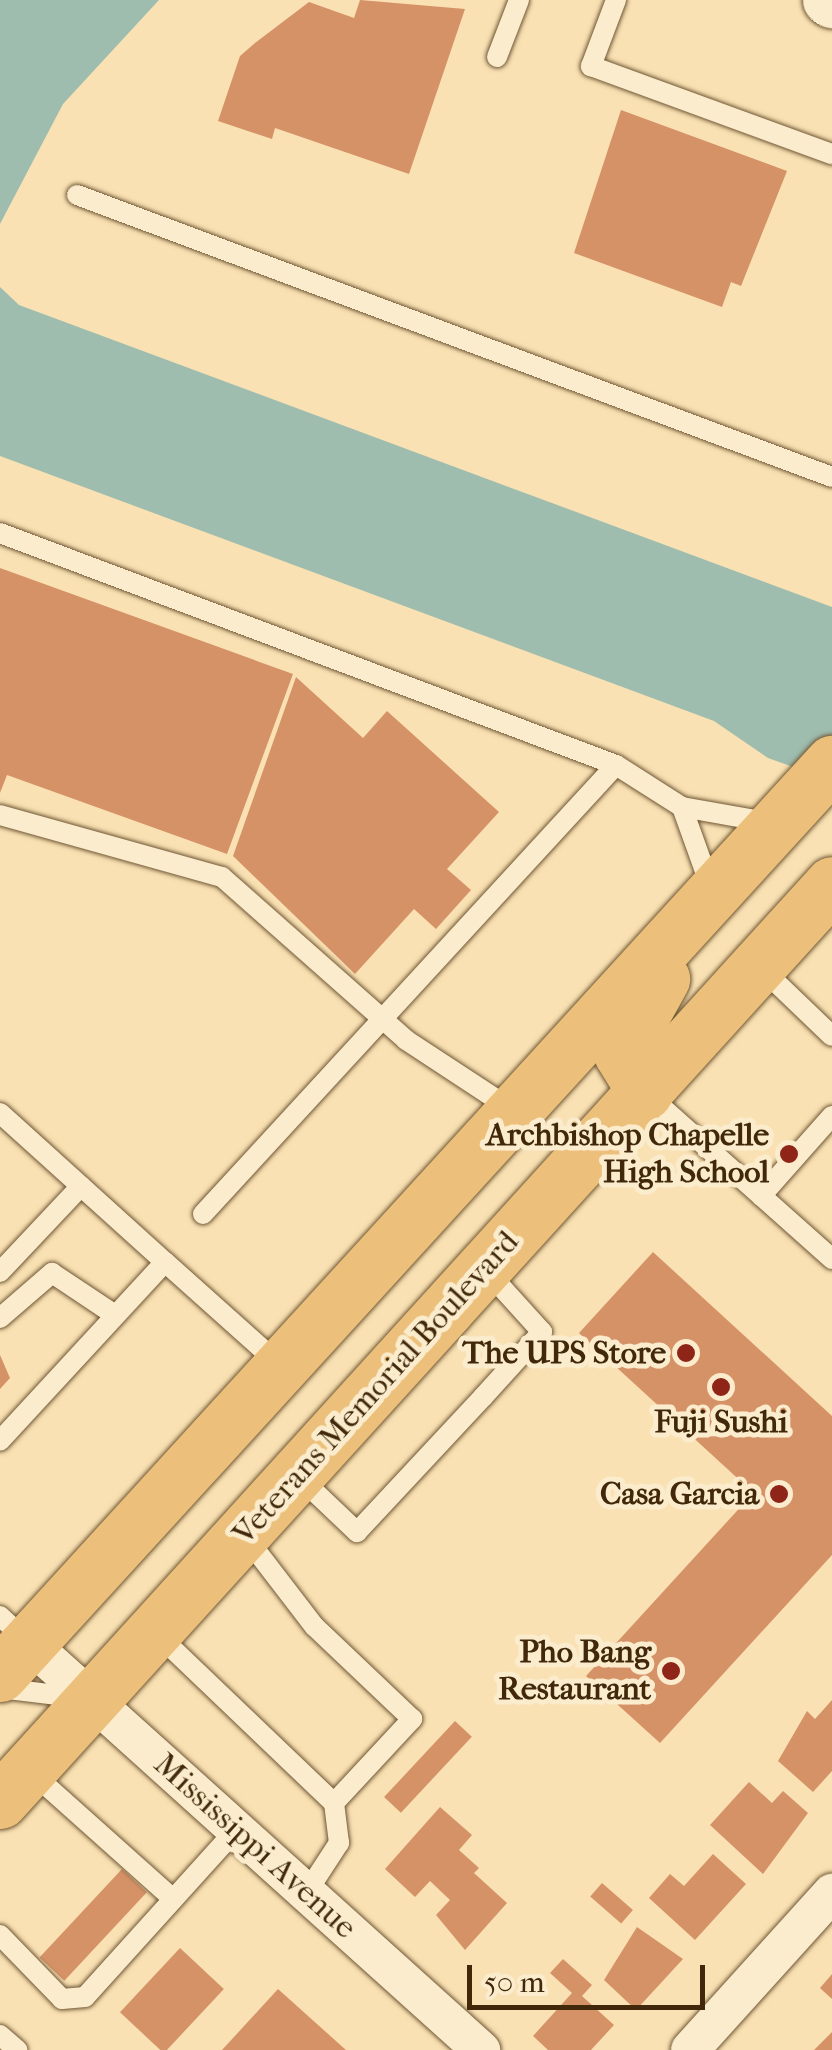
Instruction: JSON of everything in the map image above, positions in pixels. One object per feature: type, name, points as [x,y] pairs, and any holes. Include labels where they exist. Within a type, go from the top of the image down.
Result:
[{"type":"main road","points":[[9,1644],[280,1365],[832,763]]},
{"type":"main road","name":"Veterans Memorial Boulevard","points":[[14,1785],[832,884]]},
{"type":"main road","points":[[645,1092],[621,1053],[712,895]]},
{"type":"main road","points":[[296,1475],[316,1420],[517,1186],[528,1151],[513,1110]]},
{"type":"street","name":"Mississippi Avenue","points":[[9,1644],[92,1700],[482,2050]]},
{"type":"street","points":[[690,2050],[832,1893]]},
{"type":"lane","points":[[496,57],[518,0]]},
{"type":"lane","points":[[616,0],[591,66],[832,154]]},
{"type":"lane","points":[[77,194],[832,476]]},
{"type":"lane","points":[[0,533],[616,765],[682,807],[786,813]]},
{"type":"lane","points":[[204,1214],[616,765]]},
{"type":"lane","points":[[682,807],[712,895]]},
{"type":"lane","points":[[0,815],[222,877],[382,1019],[513,1110]]},
{"type":"lane","points":[[758,966],[832,1036]]},
{"type":"lane","points":[[645,1092],[832,1259]]},
{"type":"lane","points":[[0,1113],[280,1365]]},
{"type":"lane","points":[[761,1196],[832,1116]]},
{"type":"lane","points":[[0,1272],[81,1186]]},
{"type":"lane","points":[[0,1440],[165,1262]]},
{"type":"lane","points":[[296,1475],[357,1532],[542,1332],[484,1268]]},
{"type":"lane","points":[[0,1318],[52,1273],[115,1316]]},
{"type":"lane","points":[[243,1534],[314,1626],[412,1719],[334,1803]]},
{"type":"lane","points":[[154,1631],[334,1803],[339,1843],[307,1892]]},
{"type":"lane","points":[[0,1688],[92,1700]]},
{"type":"lane","points":[[14,1785],[173,1899]]},
{"type":"lane","points":[[0,1935],[62,1999],[85,1997],[238,1829]]},
{"type":"lane","points":[[0,2035],[17,2050]]},
{"type":"shaded area","points":[[0,0],[159,0],[63,104],[0,224]]},
{"type":"shaded area","points":[[0,287],[19,305],[832,607],[832,781],[768,758],[714,721],[0,456]]},
{"type":"building","points":[[360,0],[465,9],[409,174],[275,128],[272,139],[218,121],[240,56],[255,43],[309,2],[354,18]]},
{"type":"building","points":[[621,110],[787,171],[741,286],[731,282],[722,307],[574,253]]},
{"type":"building","points":[[0,568],[293,674],[227,854],[7,775],[0,793]]},
{"type":"building","points":[[296,677],[363,738],[387,711],[499,812],[447,869],[471,890],[436,929],[414,909],[355,974],[233,856]]},
{"type":"building","points":[[653,1252],[832,1416],[832,1555],[660,1743],[586,1676],[746,1501],[746,1486],[579,1333]]},
{"type":"building","points":[[0,1355],[10,1378],[0,1389]]},
{"type":"building","points":[[832,1700],[832,1771],[813,1792],[778,1761],[807,1711],[815,1719]]},
{"type":"building","points":[[455,1721],[472,1737],[401,1813],[384,1797]]},
{"type":"building","points":[[749,1782],[772,1803],[783,1791],[808,1813],[763,1874],[710,1825]]},
{"type":"building","points":[[440,1807],[472,1835],[459,1850],[479,1868],[474,1873],[507,1903],[465,1950],[436,1915],[450,1900],[430,1881],[415,1897],[385,1869]]},
{"type":"building","points":[[713,1854],[746,1884],[695,1940],[649,1898],[670,1874],[684,1886]]},
{"type":"building","points":[[122,1869],[147,1892],[64,1981],[39,1957]]},
{"type":"building","points":[[602,1883],[633,1910],[621,1923],[590,1897]]},
{"type":"building","points":[[637,1927],[683,1959],[636,2010],[604,1980]]},
{"type":"building","points":[[180,1948],[224,1989],[167,2050],[160,2050],[120,2012]]},
{"type":"building","points":[[563,1959],[592,1985],[582,1996],[614,2025],[591,2050],[548,2050],[533,2036],[572,1993],[550,1973]]},
{"type":"building","points":[[832,1974],[832,1999],[820,1988]]},
{"type":"building","points":[[278,1989],[346,2050],[222,2050]]},
{"type":"building","points":[[832,2032],[832,2050],[814,2050]]},
{"type":"place","name":"Archbishop Chapelle High School","points":[[789,1154]]},
{"type":"place","name":"The UPS Store","points":[[686,1353]]},
{"type":"place","name":"Fuji Sushi","points":[[721,1387]]},
{"type":"place","name":"Casa Garcia","points":[[779,1494]]},
{"type":"place","name":"Pho Bang Restaurant","points":[[671,1671]]}]
